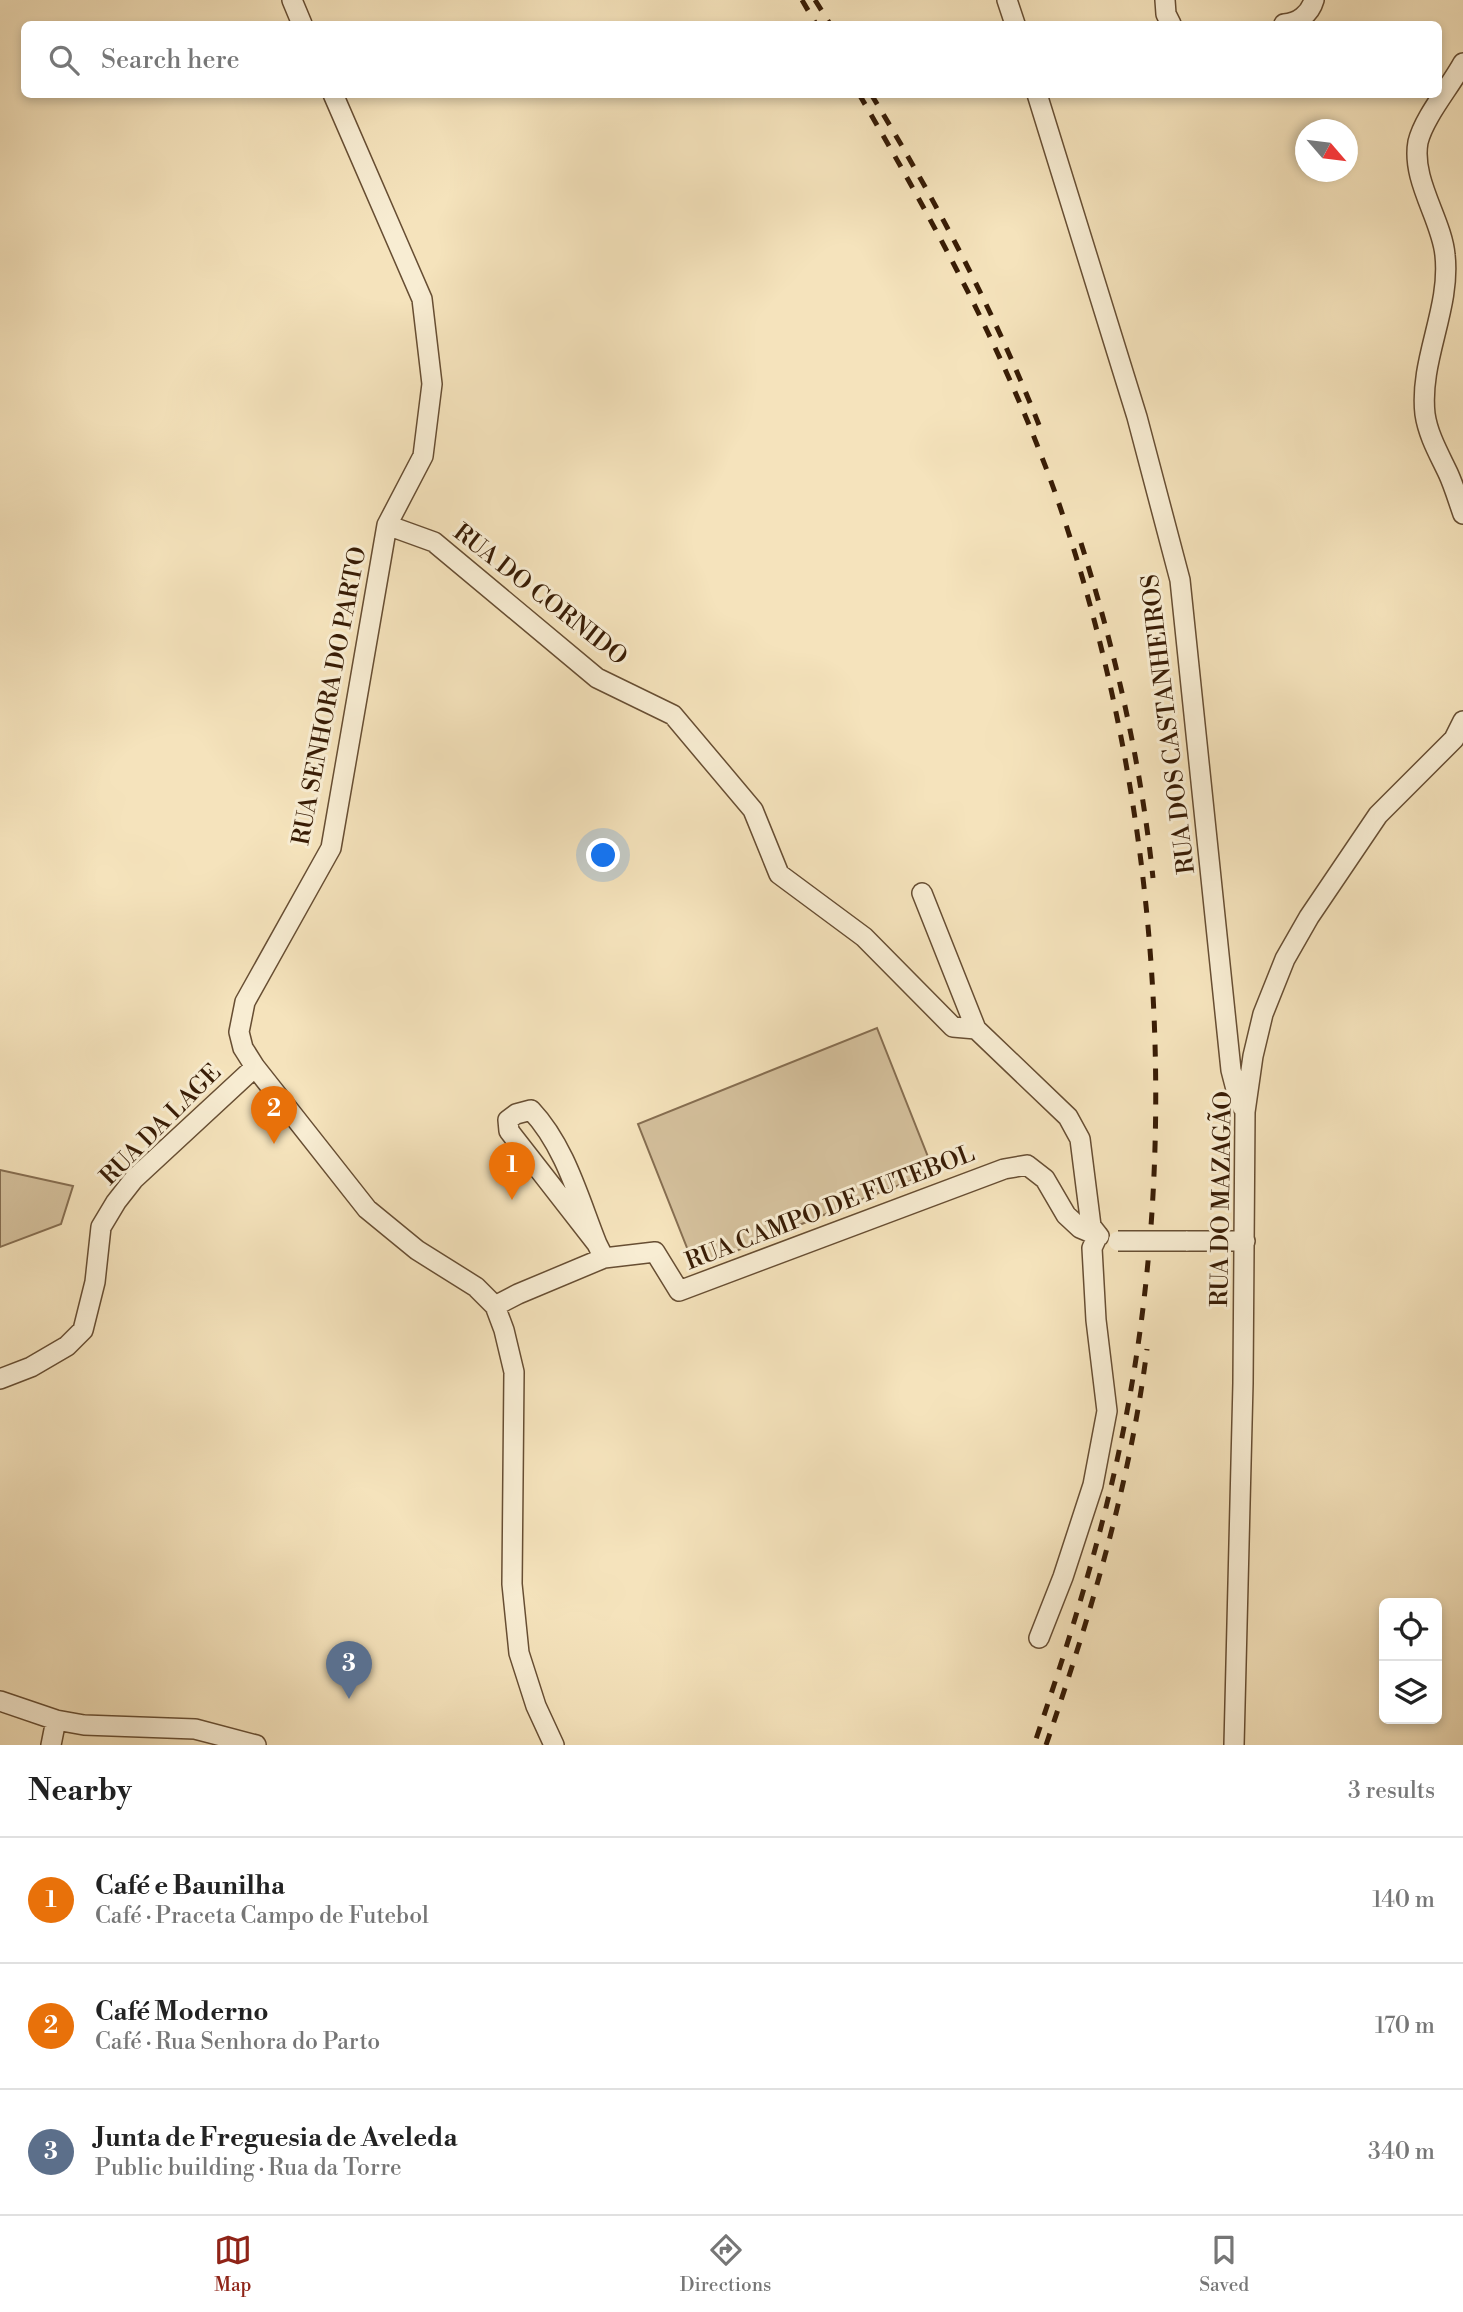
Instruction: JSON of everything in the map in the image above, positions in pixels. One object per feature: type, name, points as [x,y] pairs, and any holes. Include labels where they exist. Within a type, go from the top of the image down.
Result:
[{"type":"street","points":[[292,0],[301,21]]},
{"type":"street","points":[[1007,0],[1014,21]]},
{"type":"street","points":[[1165,0],[1170,21]]},
{"type":"street","points":[[1295,21],[1304,16],[1314,0]]},
{"type":"street","points":[[1442,98],[1463,64]]},
{"type":"street","name":"RUA SENHORA DO PARTO","points":[[335,98],[422,299],[432,384],[423,456],[387,524],[331,848],[245,1002],[239,1032],[243,1048],[255,1067],[366,1209],[417,1250],[476,1287],[495,1306],[514,1372],[512,1584],[519,1653],[536,1706],[554,1745]]},
{"type":"street","name":"RUA DOS CASTANHEIROS","points":[[1038,98],[1137,417],[1180,580],[1231,1070],[1245,1112]]},
{"type":"street","points":[[1442,98],[1422,130],[1417,157],[1426,199],[1445,253],[1447,286],[1425,387],[1425,415],[1433,442],[1463,514]]},
{"type":"street","name":"RUA DO CORNIDO","points":[[387,524],[434,542],[597,678],[673,715],[753,810],[779,874],[864,937],[953,1027],[976,1029],[1068,1117],[1080,1139],[1091,1226],[1098,1236],[1092,1248],[1096,1320],[1107,1411],[1093,1485],[1063,1577],[1038,1638]]},
{"type":"street","name":"RUA DO MAZAGÃO","points":[[1234,1745],[1245,1241],[1245,1112],[1253,1056],[1263,1014],[1285,959],[1309,917],[1378,815],[1454,739],[1463,721]]},
{"type":"street","points":[[922,893],[976,1029]]},
{"type":"street","name":"RUA DA LAGE","points":[[0,1378],[31,1367],[67,1346],[83,1331],[94,1282],[101,1227],[116,1202],[134,1179],[255,1067]]},
{"type":"street","points":[[531,1110],[557,1146],[600,1251],[509,1131],[509,1120],[516,1114],[531,1110]]},
{"type":"street","name":"RUA CAMPO DE FUTEBOL","points":[[495,1306],[600,1251],[655,1252],[679,1291],[1004,1169],[1027,1165],[1045,1179],[1066,1214],[1080,1228],[1098,1236]]},
{"type":"street","points":[[1098,1236],[1118,1241],[1245,1241]]},
{"type":"street","points":[[0,1701],[56,1720],[84,1725],[195,1729],[256,1745]]},
{"type":"street","points":[[51,1745],[56,1720]]},
{"type":"shaded area","points":[[877,1028],[934,1172],[695,1268],[638,1124]]},
{"type":"shaded area","points":[[0,1170],[73,1186],[61,1224],[0,1247]]},
{"type":"railway","points":[[802,0],[814,21]]},
{"type":"railway","points":[[815,0],[828,21]]},
{"type":"railway","points":[[861,98],[968,292],[1016,393],[1057,498],[1090,605],[1117,716],[1136,828],[1149,942],[1155,1057],[1154,1171],[1146,1284],[1130,1395],[1112,1484],[1089,1572],[1034,1745]]},
{"type":"railway","points":[[873,98],[962,256],[1039,425]]},
{"type":"railway","points":[[1081,543],[1126,709],[1142,793],[1153,878]]},
{"type":"railway","points":[[1046,1745],[1107,1550],[1140,1400],[1147,1349]]},
{"type":"place","name":"Café Moderno","points":[[274,1144]]},
{"type":"place","name":"Café e Baunilha","points":[[512,1200]]},
{"type":"place","name":"Junta de Freguesia de Aveleda","points":[[349,1699]]}]
